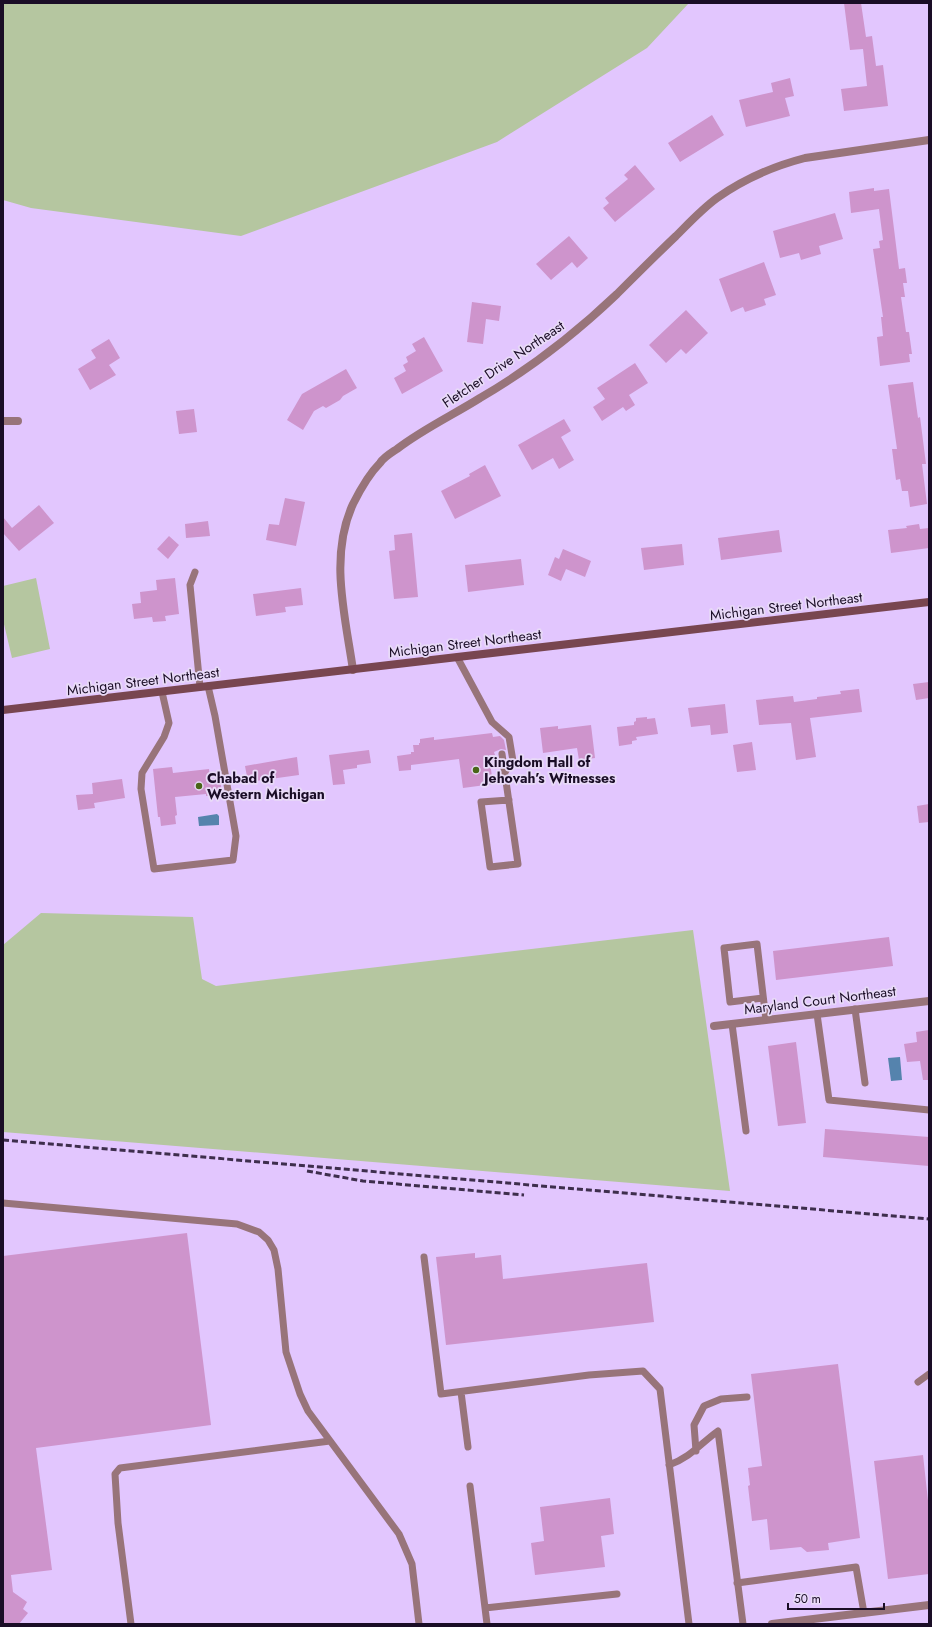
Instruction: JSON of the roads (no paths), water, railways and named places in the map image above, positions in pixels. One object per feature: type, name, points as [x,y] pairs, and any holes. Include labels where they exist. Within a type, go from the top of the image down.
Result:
[{"type":"main road","name":"Michigan Street Northeast","points":[[3,710],[929,602]]},
{"type":"street","name":"Fletcher Drive Northeast","points":[[353,670],[341,581],[341,547],[345,528],[353,504],[364,484],[380,462],[405,442],[482,398],[575,332],[689,222],[717,199],[741,183],[779,165],[805,158],[929,140]]},
{"type":"street","points":[[3,421],[18,421]]},
{"type":"street","name":"Maryland Court Northeast","points":[[714,1026],[929,1001]]},
{"type":"street","points":[[772,1624],[929,1605]]},
{"type":"lane","points":[[162,692],[169,723],[164,737],[142,773],[141,789],[154,869],[233,860],[236,836],[215,716],[204,687],[190,586],[195,572]]},
{"type":"lane","points":[[457,657],[492,722],[509,737],[513,761],[505,772]]},
{"type":"lane","points":[[502,754],[505,772],[509,800],[518,864],[490,867],[482,802],[509,800]]},
{"type":"lane","points":[[763,998],[730,1002],[724,948],[757,944],[766,1020]]},
{"type":"lane","points":[[855,1009],[865,1083]]},
{"type":"lane","points":[[817,1014],[829,1100],[929,1110]]},
{"type":"lane","points":[[732,1024],[746,1131]]},
{"type":"lane","points":[[3,1203],[237,1224],[259,1232],[268,1240],[274,1250],[278,1269],[286,1352],[293,1373],[308,1411],[399,1534],[412,1564],[419,1624]]},
{"type":"lane","points":[[424,1257],[441,1394],[588,1374],[643,1371],[660,1389],[689,1624]]},
{"type":"lane","points":[[918,1382],[929,1374]]},
{"type":"lane","points":[[461,1392],[468,1447]]},
{"type":"lane","points":[[696,1451],[694,1425],[704,1406],[721,1399],[747,1397]]},
{"type":"lane","points":[[669,1466],[683,1461],[718,1431],[743,1624]]},
{"type":"lane","points":[[131,1624],[118,1523],[115,1474],[120,1468],[330,1440]]},
{"type":"lane","points":[[470,1486],[487,1624]]},
{"type":"lane","points":[[737,1583],[856,1567],[864,1613]]},
{"type":"lane","points":[[485,1608],[617,1594]]},
{"type":"water","points":[[217,814],[219,816],[219,825],[199,826],[198,817]]},
{"type":"water","points":[[900,1057],[902,1080],[891,1081],[888,1058]]},
{"type":"railway","points":[[3,1140],[929,1219]]},
{"type":"railway","points":[[307,1171],[363,1181],[524,1195]]},
{"type":"place","name":"Kingdom Hall of Jehovah’s Witnesses","points":[[476,770]]},
{"type":"place","name":"Chabad of Western Michigan","points":[[199,786]]}]
